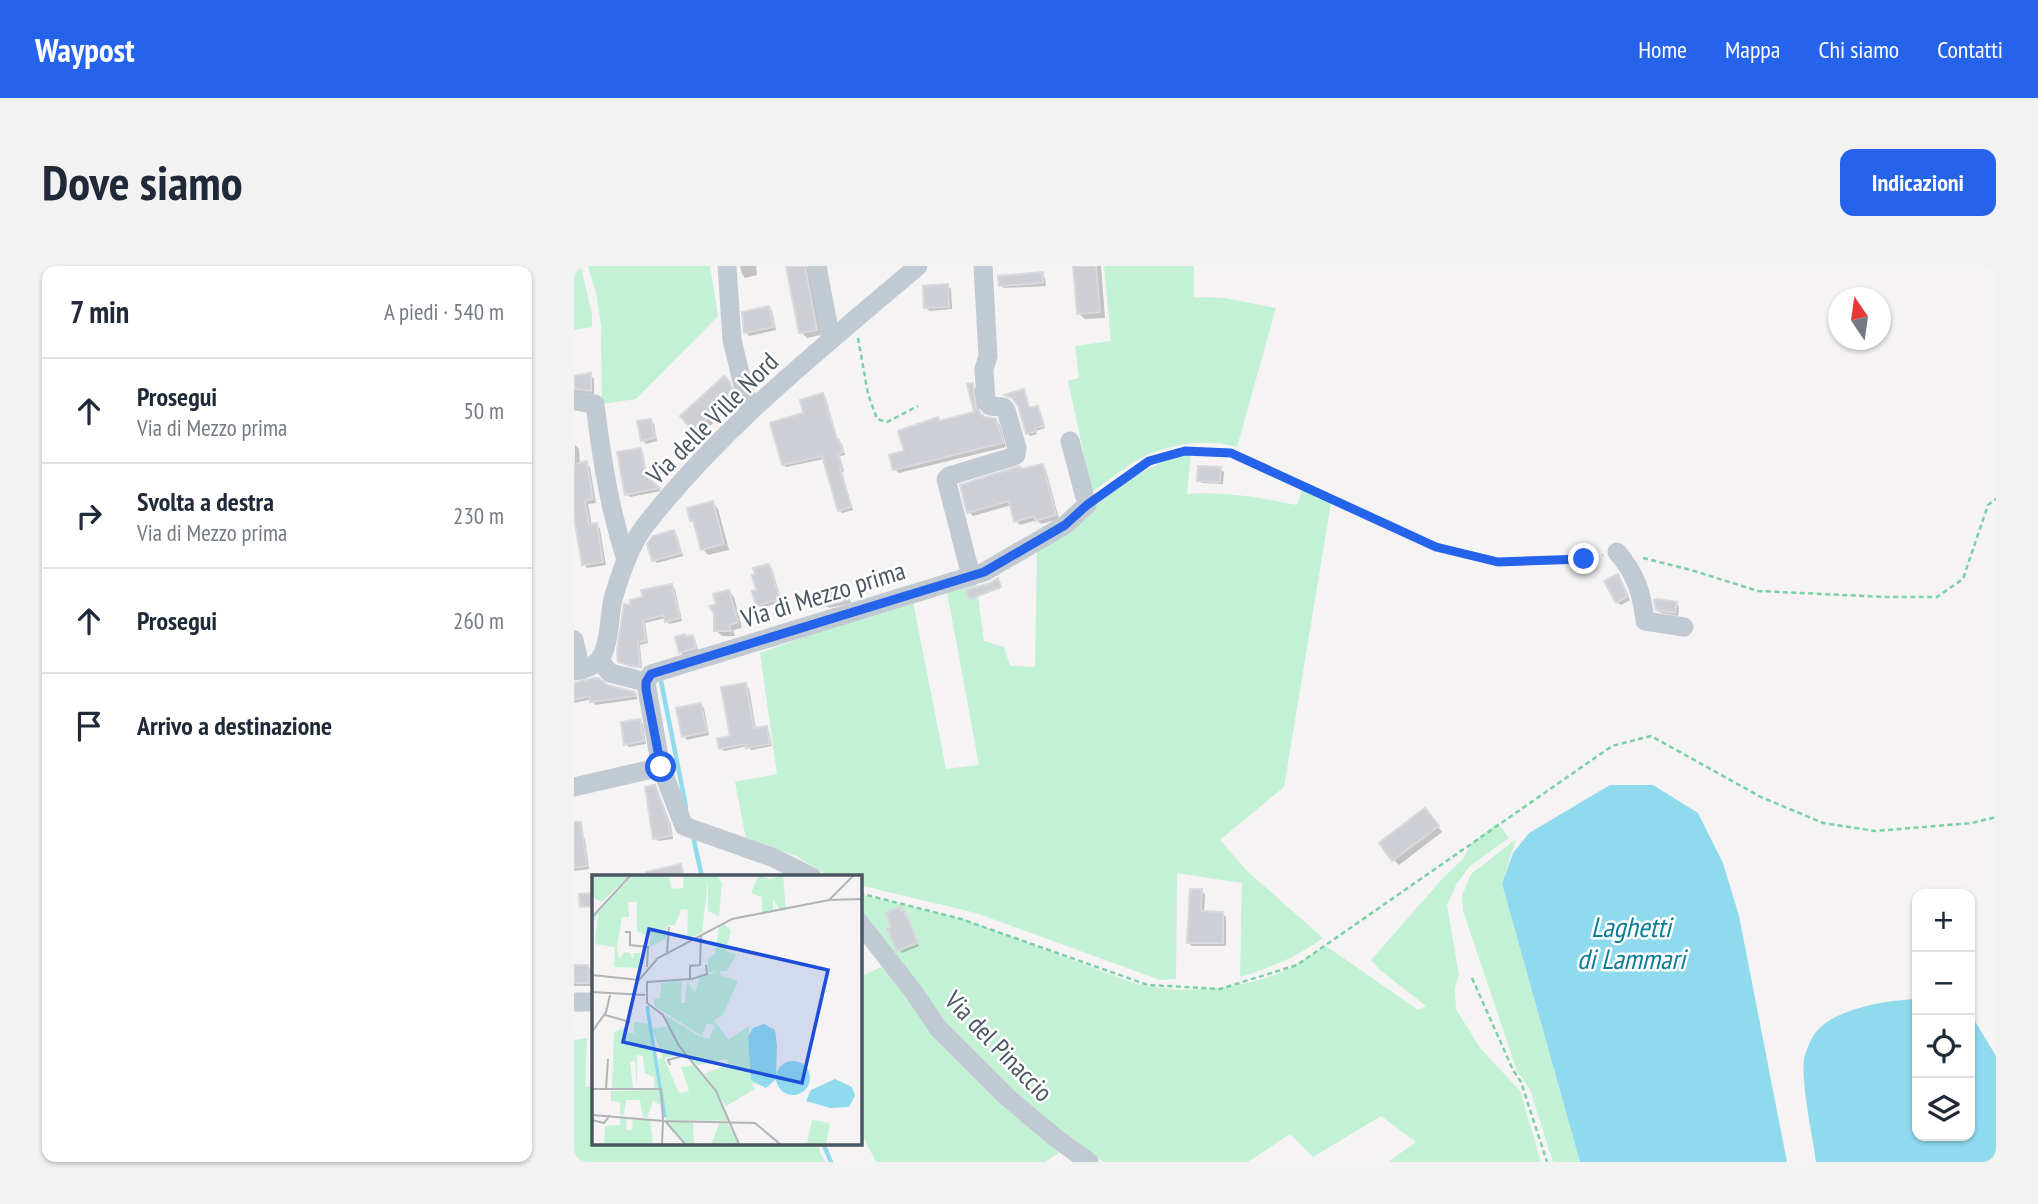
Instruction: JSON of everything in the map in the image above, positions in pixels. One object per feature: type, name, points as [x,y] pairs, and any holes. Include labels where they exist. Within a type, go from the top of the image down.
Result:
[{"type":"street","points":[[727,266],[732,340],[749,410]]},
{"type":"street","points":[[817,266],[831,340]]},
{"type":"street","name":"Via delle Ville Nord","points":[[599,660],[606,644],[613,601],[636,538],[691,468],[749,410],[918,266]]},
{"type":"street","points":[[971,576],[946,479],[1016,455],[1017,448],[1006,410],[986,401],[984,369],[988,356],[983,266]]},
{"type":"street","points":[[574,401],[594,404],[606,485],[626,561]]},
{"type":"street","points":[[1070,441],[1087,505]]},
{"type":"street","name":"Via di Mezzo prima","points":[[646,682],[651,674],[984,572],[1065,525],[1087,505]]},
{"type":"street","points":[[1617,552],[1629,566],[1642,594],[1645,621],[1684,626]]},
{"type":"street","points":[[574,640],[578,671],[599,660],[610,673],[646,682],[661,767],[684,826],[774,858],[808,875]]},
{"type":"street","points":[[574,787],[661,767]]},
{"type":"street","name":"Via del Pinaccio","points":[[861,925],[938,1028],[1007,1097],[1075,1158]]},
{"type":"path","points":[[852,322],[858,335],[867,394],[877,419],[887,422],[918,406]]},
{"type":"path","points":[[1087,505],[1149,461],[1185,451],[1231,453],[1436,547],[1498,562],[1584,559],[1617,552],[1691,570],[1758,591],[1937,597],[1963,579],[1988,505],[1996,499]]},
{"type":"path","points":[[861,894],[961,919],[1148,985],[1220,989],[1297,965],[1612,746],[1651,736],[1761,797],[1823,823],[1875,831],[1972,823],[1996,817]]},
{"type":"path","points":[[1472,978],[1513,1070],[1521,1082],[1547,1162]]},
{"type":"green space","points":[[574,266],[581,266],[592,315],[592,327],[574,330]]},
{"type":"green space","points":[[588,266],[710,266],[718,316],[636,399],[602,404],[601,326],[596,292]]},
{"type":"green space","points":[[1104,266],[1194,266],[1194,297],[1225,298],[1276,308],[1237,447],[1203,443],[1158,451],[1133,463],[1092,492],[1068,381],[1079,378],[1075,346],[1111,341]]},
{"type":"green space","points":[[1191,453],[1187,494],[1228,494],[1297,505],[1302,489],[1331,503],[1284,787],[1220,840],[1247,871],[1323,938],[1284,961],[1240,977],[1242,883],[1177,873],[1176,979],[1160,980],[976,913],[861,885],[861,875],[827,875],[796,856],[746,839],[735,782],[777,774],[760,653],[804,637],[803,630],[913,602],[946,769],[979,765],[947,592],[976,582],[984,641],[1004,647],[1010,666],[1035,667],[1037,549],[1136,475],[1160,463]]},
{"type":"green space","points":[[1498,823],[1509,838],[1470,866],[1457,883],[1447,905],[1459,975],[1455,988],[1456,1009],[1480,1048],[1520,1091],[1541,1162],[1388,1162],[1416,1142],[1381,1116],[1313,1157],[1290,1134],[1248,1162],[1103,1162],[1076,1144],[1013,1091],[952,1033],[861,919],[861,894],[966,920],[1136,984],[1171,989],[1240,985],[1274,975],[1326,946],[1418,1010],[1426,1006],[1371,960],[1463,859],[1471,844]]},
{"type":"green space","points":[[1516,839],[1502,884],[1580,1162],[1553,1162],[1530,1090],[1517,1071],[1463,911],[1462,896],[1471,874]]},
{"type":"green space","points":[[889,964],[1059,1147],[1058,1154],[1044,1162],[876,1162],[861,1133],[861,976]]},
{"type":"green space","points":[[587,1038],[585,1087],[592,1086],[592,1144],[816,1144],[825,1162],[574,1162],[574,1040]]},
{"type":"water","name":"Laghetti di Lammari","points":[[1610,785],[1653,785],[1698,813],[1723,863],[1739,916],[1787,1162],[1580,1162],[1502,884],[1513,853],[1529,833]]},
{"type":"water","points":[[1912,999],[1912,1141],[1975,1141],[1975,1021],[1996,1056],[1996,1162],[1816,1162],[1804,1077],[1808,1046],[1817,1031],[1837,1016],[1892,1001]]},
{"type":"building","points":[[786,266],[805,266],[817,330],[799,333]]},
{"type":"building","points":[[1073,266],[1096,266],[1100,312],[1077,314]]},
{"type":"building","points":[[1043,272],[1043,283],[999,286],[998,276]]},
{"type":"building","points":[[948,284],[949,307],[924,308],[923,286]]},
{"type":"building","points":[[769,306],[774,327],[744,333],[742,312]]},
{"type":"building","points":[[591,373],[591,391],[574,389],[574,376]]},
{"type":"building","points":[[724,376],[730,382],[733,395],[693,431],[680,416]]},
{"type":"building","points":[[973,383],[976,408],[984,417],[996,419],[1003,443],[893,470],[889,455],[904,451],[898,431],[938,417],[939,421],[974,412],[967,384]]},
{"type":"building","points":[[1024,389],[1029,408],[1038,406],[1044,426],[1026,434],[1018,406],[1012,398],[1004,395]]},
{"type":"building","points":[[823,393],[843,452],[838,454],[843,469],[840,469],[851,507],[838,511],[822,456],[782,465],[770,423],[803,413],[800,400]]},
{"type":"building","points":[[651,419],[655,438],[641,441],[637,421]]},
{"type":"building","points":[[641,448],[646,476],[660,488],[625,495],[617,452]]},
{"type":"building","points":[[587,461],[593,499],[585,501],[589,524],[597,523],[603,562],[582,565],[574,517],[574,464]]},
{"type":"building","points":[[1043,464],[1056,515],[1035,521],[1034,516],[1014,522],[1009,501],[967,513],[960,485],[1020,466],[1021,469]]},
{"type":"building","points":[[1198,466],[1221,467],[1220,482],[1197,481]]},
{"type":"building","points":[[713,501],[724,544],[701,550],[687,508]]},
{"type":"building","points":[[674,530],[681,553],[652,561],[647,544],[653,536]]},
{"type":"building","points":[[769,564],[780,599],[756,606],[752,591],[756,590],[753,568]]},
{"type":"building","points":[[1618,574],[1628,596],[1616,603],[1604,581]]},
{"type":"building","points":[[998,578],[1001,587],[969,599],[966,590],[988,584]]},
{"type":"building","points":[[672,584],[680,618],[665,622],[664,615],[643,620],[646,641],[638,642],[640,666],[618,662],[617,651],[624,604],[630,605],[630,600],[643,597],[641,590]]},
{"type":"building","points":[[845,587],[848,600],[824,606],[821,593]]},
{"type":"building","points":[[729,590],[738,622],[729,625],[731,631],[714,631],[714,613],[709,606],[716,604],[713,594]]},
{"type":"building","points":[[1654,600],[1677,602],[1675,613],[1656,610]]},
{"type":"building","points":[[693,635],[696,648],[679,653],[675,637]]},
{"type":"building","points":[[599,678],[607,685],[635,692],[636,696],[590,702],[590,696],[574,700],[574,683]]},
{"type":"building","points":[[746,683],[754,728],[767,726],[770,744],[746,748],[746,744],[719,749],[717,738],[730,736],[721,687]]},
{"type":"building","points":[[701,703],[707,732],[682,737],[676,708]]},
{"type":"building","points":[[640,719],[644,741],[624,745],[621,722]]},
{"type":"building","points":[[655,785],[671,836],[653,839],[645,787]]},
{"type":"building","points":[[1425,808],[1439,826],[1392,861],[1379,843]]},
{"type":"building","points":[[574,822],[581,822],[587,866],[574,868]]},
{"type":"building","points":[[681,864],[684,875],[647,875],[646,872]]},
{"type":"building","points":[[1190,889],[1202,889],[1201,911],[1223,912],[1223,943],[1187,943]]},
{"type":"building","points":[[592,893],[592,906],[580,907],[579,894]]},
{"type":"building","points":[[900,907],[901,911],[904,910],[918,943],[897,951],[887,929],[891,927],[886,913]]},
{"type":"building","points":[[574,965],[588,965],[589,983],[574,983]]},
{"type":"waterway","points":[[661,681],[686,807]]},
{"type":"waterway","points":[[694,841],[702,875]]},
{"type":"waterway","points":[[823,1144],[831,1162]]},
{"type":"route","points":[[661,767],[646,689],[646,682],[651,674],[984,572],[1065,525],[1087,505],[1149,461],[1185,451],[1231,453],[1436,547],[1498,562],[1584,559]]}]
